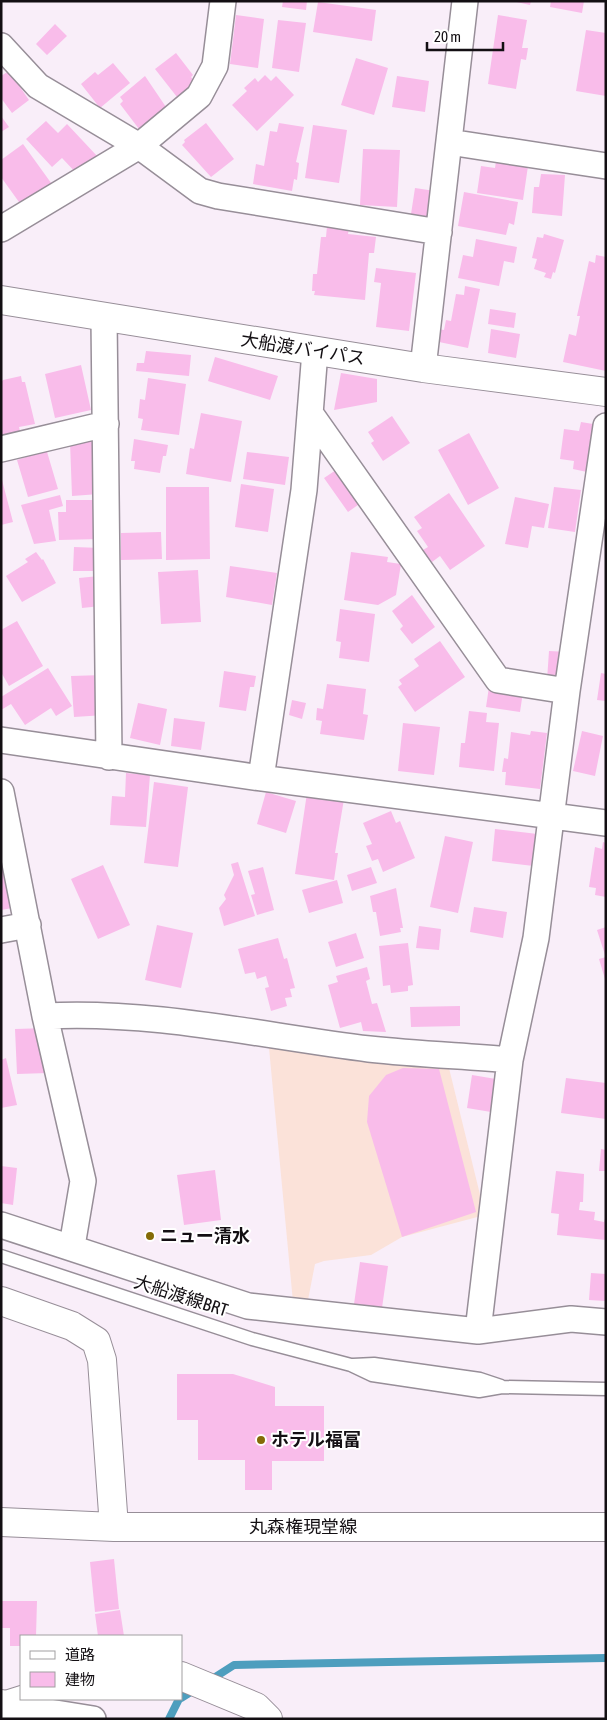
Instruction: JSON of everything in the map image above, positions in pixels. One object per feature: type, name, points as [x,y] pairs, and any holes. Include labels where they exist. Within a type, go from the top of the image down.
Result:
[{"type":"main road","name":"大船渡バイパス","points":[[1,300],[423,368],[606,392]]},
{"type":"main road","points":[[1,1301],[72,1326],[96,1340],[103,1370],[114,1527]]},
{"type":"main road","name":"丸森権現堂線","points":[[1,1522],[114,1527],[606,1527]]},
{"type":"main road","points":[[182,1676],[256,1707],[268,1719]]},
{"type":"street","points":[[1,228],[138,146],[199,96],[214,66],[223,1]]},
{"type":"street","points":[[423,368],[465,1]]},
{"type":"street","points":[[1,46],[38,86],[138,146],[200,191],[218,196],[439,232]]},
{"type":"street","points":[[449,142],[606,166]]},
{"type":"street","points":[[104,318],[109,757]]},
{"type":"street","points":[[261,778],[304,490],[315,351]]},
{"type":"street","points":[[310,413],[498,680],[567,690]]},
{"type":"street","points":[[1,449],[106,424]]},
{"type":"street","points":[[478,1331],[510,1060],[536,938],[567,690],[606,426]]},
{"type":"street","points":[[1,740],[261,778],[606,823]]},
{"type":"street","points":[[1,792],[45,1016],[83,1181],[72,1246]]},
{"type":"street","points":[[1,930],[28,925]]},
{"type":"street","points":[[45,1016],[89,1014],[270,1034],[370,1049],[510,1060]]},
{"type":"street","points":[[1,1224],[248,1306],[478,1331],[571,1319],[606,1322]]},
{"type":"street","points":[[11,1702],[94,1719]]},
{"type":"lane","name":"大船渡線BRT","points":[[1,1256],[252,1338],[350,1365],[372,1375],[422,1384],[479,1391],[502,1387],[606,1389]]},
{"type":"shaded area","points":[[269,1048],[448,1064],[485,1215],[402,1237],[371,1255],[324,1261],[315,1264],[308,1300],[293,1302]]},
{"type":"building","points":[[283,1],[307,1],[306,10],[282,7]]},
{"type":"building","points":[[512,1],[531,1],[530,5]]},
{"type":"building","points":[[551,1],[584,1],[582,13],[550,7]]},
{"type":"building","points":[[318,2],[376,10],[372,41],[313,32]]},
{"type":"building","points":[[236,15],[264,19],[258,68],[230,64]]},
{"type":"building","points":[[498,15],[527,20],[522,48],[528,48],[526,60],[521,59],[516,89],[488,84]]},
{"type":"building","points":[[278,20],[306,23],[299,72],[272,68]]},
{"type":"building","points":[[55,24],[67,36],[47,55],[36,44]]},
{"type":"building","points":[[586,30],[606,33],[606,96],[576,91]]},
{"type":"building","points":[[176,53],[193,75],[191,77],[196,83],[177,97],[155,69]]},
{"type":"building","points":[[356,58],[388,68],[374,115],[341,105]]},
{"type":"building","points":[[113,63],[130,83],[100,108],[81,84],[95,72],[98,75]]},
{"type":"building","points":[[9,71],[29,100],[12,113],[1,98],[1,76]]},
{"type":"building","points":[[265,75],[271,81],[276,76],[294,95],[257,131],[232,105],[247,91],[244,88],[255,78],[258,82]]},
{"type":"building","points":[[145,76],[166,107],[139,129],[120,104],[123,101],[120,97]]},
{"type":"building","points":[[397,76],[429,81],[425,112],[392,107]]},
{"type":"building","points":[[1,116],[9,127],[1,132]]},
{"type":"building","points":[[46,121],[58,133],[67,124],[98,157],[78,175],[62,158],[52,167],[26,139]]},
{"type":"building","points":[[206,123],[234,159],[211,177],[182,145],[185,142],[184,140]]},
{"type":"building","points":[[279,123],[304,127],[296,162],[299,163],[297,180],[294,179],[292,191],[253,184],[256,164],[264,166],[270,131],[277,132]]},
{"type":"building","points":[[313,125],[347,130],[339,183],[305,178]]},
{"type":"building","points":[[23,144],[54,187],[24,209],[1,177],[1,160]]},
{"type":"building","points":[[363,149],[400,150],[397,207],[360,205]]},
{"type":"building","points":[[496,161],[528,166],[523,200],[477,193],[481,166],[495,168]]},
{"type":"building","points":[[541,174],[565,175],[562,216],[532,213],[534,187],[539,187]]},
{"type":"building","points":[[415,188],[435,191],[431,217],[411,214]]},
{"type":"building","points":[[464,192],[518,202],[514,225],[509,223],[506,235],[458,226]]},
{"type":"building","points":[[327,226],[349,228],[348,234],[376,237],[374,253],[369,253],[365,300],[314,295],[315,291],[312,291],[313,274],[317,274],[321,237],[326,237]]},
{"type":"building","points":[[544,234],[564,240],[555,273],[553,272],[551,279],[544,277],[546,273],[534,269],[537,259],[532,258],[537,237],[543,238]]},
{"type":"building","points":[[476,239],[517,247],[514,263],[504,261],[499,286],[458,278],[463,255],[473,257]]},
{"type":"building","points":[[596,255],[606,257],[606,371],[563,362],[569,334],[576,336],[580,316],[577,316],[589,261],[595,263]]},
{"type":"building","points":[[376,268],[416,273],[409,331],[376,327],[381,283],[374,282]]},
{"type":"building","points":[[465,286],[480,289],[468,348],[439,342],[436,338],[438,329],[444,330],[446,320],[451,321],[456,294],[464,295]]},
{"type":"building","points":[[490,309],[516,313],[514,328],[488,324]]},
{"type":"building","points":[[491,329],[520,334],[516,358],[488,353]]},
{"type":"building","points":[[146,351],[191,355],[189,376],[136,371],[137,363],[144,363]]},
{"type":"building","points":[[215,357],[278,376],[270,400],[208,381]]},
{"type":"building","points":[[81,365],[91,410],[55,418],[45,374]]},
{"type":"building","points":[[341,373],[377,379],[377,402],[334,410]]},
{"type":"building","points":[[21,376],[22,382],[25,382],[35,424],[19,427],[20,431],[1,435],[1,383],[3,380]]},
{"type":"building","points":[[148,378],[186,384],[179,435],[141,430],[143,419],[138,418],[140,399],[145,400]]},
{"type":"building","points":[[201,413],[242,421],[231,482],[186,474],[190,448],[194,449]]},
{"type":"building","points":[[392,416],[410,443],[383,461],[371,443],[374,441],[368,432]]},
{"type":"building","points":[[581,422],[593,424],[587,472],[573,469],[574,461],[560,459],[564,429],[579,431]]},
{"type":"building","points":[[469,433],[499,488],[468,505],[438,450]]},
{"type":"building","points":[[134,439],[168,445],[166,456],[163,456],[160,473],[134,469],[135,461],[131,461]]},
{"type":"building","points":[[96,441],[99,494],[72,496],[70,442]]},
{"type":"building","points":[[45,445],[58,489],[28,497],[17,460],[29,456],[28,450]]},
{"type":"building","points":[[247,452],[289,457],[285,485],[243,479]]},
{"type":"building","points":[[342,466],[365,500],[348,512],[324,478]]},
{"type":"building","points":[[1,480],[13,522],[1,525]]},
{"type":"building","points":[[241,484],[274,489],[268,532],[235,527]]},
{"type":"building","points":[[166,487],[209,487],[210,559],[166,560]]},
{"type":"building","points":[[554,487],[581,490],[575,532],[548,528]]},
{"type":"building","points":[[449,493],[485,546],[450,570],[440,556],[432,562],[423,550],[428,547],[417,531],[422,528],[414,517]]},
{"type":"building","points":[[60,495],[63,506],[49,510],[56,541],[34,544],[21,505]]},
{"type":"building","points":[[515,497],[549,504],[544,528],[532,526],[528,548],[505,544]]},
{"type":"building","points":[[66,500],[100,500],[100,539],[59,540],[58,512],[66,512]]},
{"type":"building","points":[[161,532],[162,559],[121,560],[121,533]]},
{"type":"building","points":[[74,547],[101,548],[101,571],[73,571]]},
{"type":"building","points":[[36,552],[43,559],[56,583],[22,602],[6,576],[28,562],[25,559]]},
{"type":"building","points":[[351,552],[388,557],[387,562],[401,564],[396,595],[378,605],[344,600]]},
{"type":"building","points":[[230,566],[277,573],[272,605],[226,597]]},
{"type":"building","points":[[198,570],[201,622],[161,624],[158,572]]},
{"type":"building","points":[[99,576],[101,606],[82,608],[79,578]]},
{"type":"building","points":[[412,595],[435,627],[412,644],[400,629],[403,626],[392,611]]},
{"type":"building","points":[[340,609],[375,614],[369,662],[339,658],[341,642],[336,641]]},
{"type":"building","points":[[17,621],[43,666],[9,686],[1,672],[1,630]]},
{"type":"building","points":[[440,641],[465,677],[415,712],[398,687],[402,684],[399,680],[419,666],[414,659]]},
{"type":"building","points":[[549,651],[568,652],[566,681],[547,680]]},
{"type":"building","points":[[48,668],[72,706],[56,716],[51,708],[25,725],[11,704],[1,710],[1,697]]},
{"type":"building","points":[[224,671],[256,676],[254,687],[250,687],[246,711],[219,707]]},
{"type":"building","points":[[601,673],[606,674],[606,701],[597,700]]},
{"type":"building","points":[[103,675],[105,715],[74,717],[71,676]]},
{"type":"building","points":[[327,684],[366,689],[363,714],[368,715],[364,740],[320,734],[322,721],[316,720],[317,708],[323,709]]},
{"type":"building","points":[[489,687],[523,692],[520,712],[486,707]]},
{"type":"building","points":[[292,700],[306,703],[302,719],[289,715]]},
{"type":"building","points":[[138,703],[167,709],[160,745],[130,738]]},
{"type":"building","points":[[469,711],[487,713],[486,722],[499,723],[494,771],[459,767],[461,743],[465,743]]},
{"type":"building","points":[[174,718],[205,722],[201,750],[171,746]]},
{"type":"building","points":[[403,723],[440,727],[434,775],[398,771]]},
{"type":"building","points":[[531,731],[547,733],[540,789],[505,785],[506,772],[502,772],[504,758],[508,759],[511,732],[530,735]]},
{"type":"building","points":[[582,731],[603,736],[595,776],[573,771]]},
{"type":"building","points":[[126,773],[150,775],[146,827],[110,825],[112,796],[125,797]]},
{"type":"building","points":[[154,782],[188,787],[178,867],[144,863]]},
{"type":"building","points":[[266,792],[296,801],[286,833],[257,824]]},
{"type":"building","points":[[307,793],[344,799],[335,853],[338,853],[334,880],[295,874]]},
{"type":"building","points":[[391,811],[396,823],[400,821],[415,858],[383,872],[378,859],[372,861],[366,846],[372,844],[363,823]]},
{"type":"building","points":[[495,829],[546,835],[542,867],[492,861]]},
{"type":"building","points":[[445,836],[473,842],[458,913],[430,907]]},
{"type":"building","points":[[603,842],[606,843],[606,897],[595,895],[596,888],[589,887],[595,847],[602,849]]},
{"type":"building","points":[[12,860],[18,907],[1,910],[1,862]]},
{"type":"building","points":[[238,862],[255,916],[224,926],[219,908],[226,899],[224,895],[234,875],[231,864]]},
{"type":"building","points":[[103,865],[130,925],[98,939],[71,879]]},
{"type":"building","points":[[263,867],[274,910],[257,915],[251,895],[255,894],[248,871]]},
{"type":"building","points":[[371,867],[377,883],[352,891],[347,875]]},
{"type":"building","points":[[337,880],[343,903],[309,913],[302,890]]},
{"type":"building","points":[[396,888],[403,928],[400,928],[401,932],[380,936],[376,912],[373,912],[370,896]]},
{"type":"building","points":[[474,907],[507,912],[503,938],[470,932]]},
{"type":"building","points":[[157,925],[193,933],[181,988],[145,980]]},
{"type":"building","points":[[419,926],[441,929],[439,950],[416,948]]},
{"type":"building","points":[[606,927],[606,955],[605,955],[597,930]]},
{"type":"building","points":[[356,933],[364,958],[336,967],[328,942]]},
{"type":"building","points":[[278,938],[284,959],[287,958],[295,988],[290,989],[292,997],[285,998],[287,1006],[271,1011],[265,988],[269,987],[266,976],[257,979],[255,972],[245,974],[238,949]]},
{"type":"building","points":[[408,943],[413,985],[408,986],[408,991],[391,993],[390,985],[383,986],[379,946]]},
{"type":"building","points":[[606,957],[606,979],[605,979],[599,959]]},
{"type":"building","points":[[367,967],[370,979],[366,981],[372,1004],[377,1003],[386,1032],[363,1031],[361,1022],[340,1028],[328,985],[338,982],[336,976]]},
{"type":"building","points":[[460,1006],[460,1026],[411,1027],[410,1007]]},
{"type":"building","points":[[47,1028],[48,1073],[17,1074],[15,1029]]},
{"type":"building","points":[[6,1058],[17,1105],[1,1108],[1,1060]]},
{"type":"building","points":[[403,1068],[439,1069],[476,1212],[402,1237],[367,1122],[369,1096],[386,1075]]},
{"type":"building","points":[[472,1075],[502,1080],[497,1113],[467,1108]]},
{"type":"building","points":[[566,1078],[606,1083],[606,1119],[561,1113]]},
{"type":"building","points":[[601,1149],[606,1150],[606,1171],[599,1171]]},
{"type":"building","points":[[1,1166],[17,1168],[13,1205],[1,1203]]},
{"type":"building","points":[[215,1170],[221,1220],[184,1225],[177,1175]]},
{"type":"building","points":[[556,1171],[584,1174],[583,1202],[580,1202],[579,1210],[595,1212],[594,1220],[604,1222],[606,1215],[606,1240],[557,1235],[559,1214],[551,1213]]},
{"type":"building","points":[[360,1262],[388,1266],[382,1308],[354,1304]]},
{"type":"building","points":[[591,1273],[606,1274],[606,1301],[589,1300]]},
{"type":"building","name":"ホテル福富","points":[[177,1374],[233,1374],[275,1387],[275,1406],[324,1406],[324,1461],[272,1461],[272,1490],[245,1490],[245,1460],[198,1460],[198,1420],[177,1420]]},
{"type":"building","points":[[114,1559],[119,1609],[95,1612],[90,1562]]},
{"type":"building","points":[[2,1601],[37,1601],[36,1635],[20,1635],[20,1646],[10,1646],[10,1628],[1,1628]]},
{"type":"building","points":[[120,1610],[124,1635],[98,1635],[95,1614]]},
{"type":"waterway","points":[[209,1681],[234,1665],[606,1658]]},
{"type":"waterway","points":[[182,1697],[197,1688]]},
{"type":"waterway","points":[[169,1719],[178,1700]]},
{"type":"place","name":"ニュー清水","points":[[150,1236]]},
{"type":"place","name":"ホテル福富","points":[[261,1440]]}]
